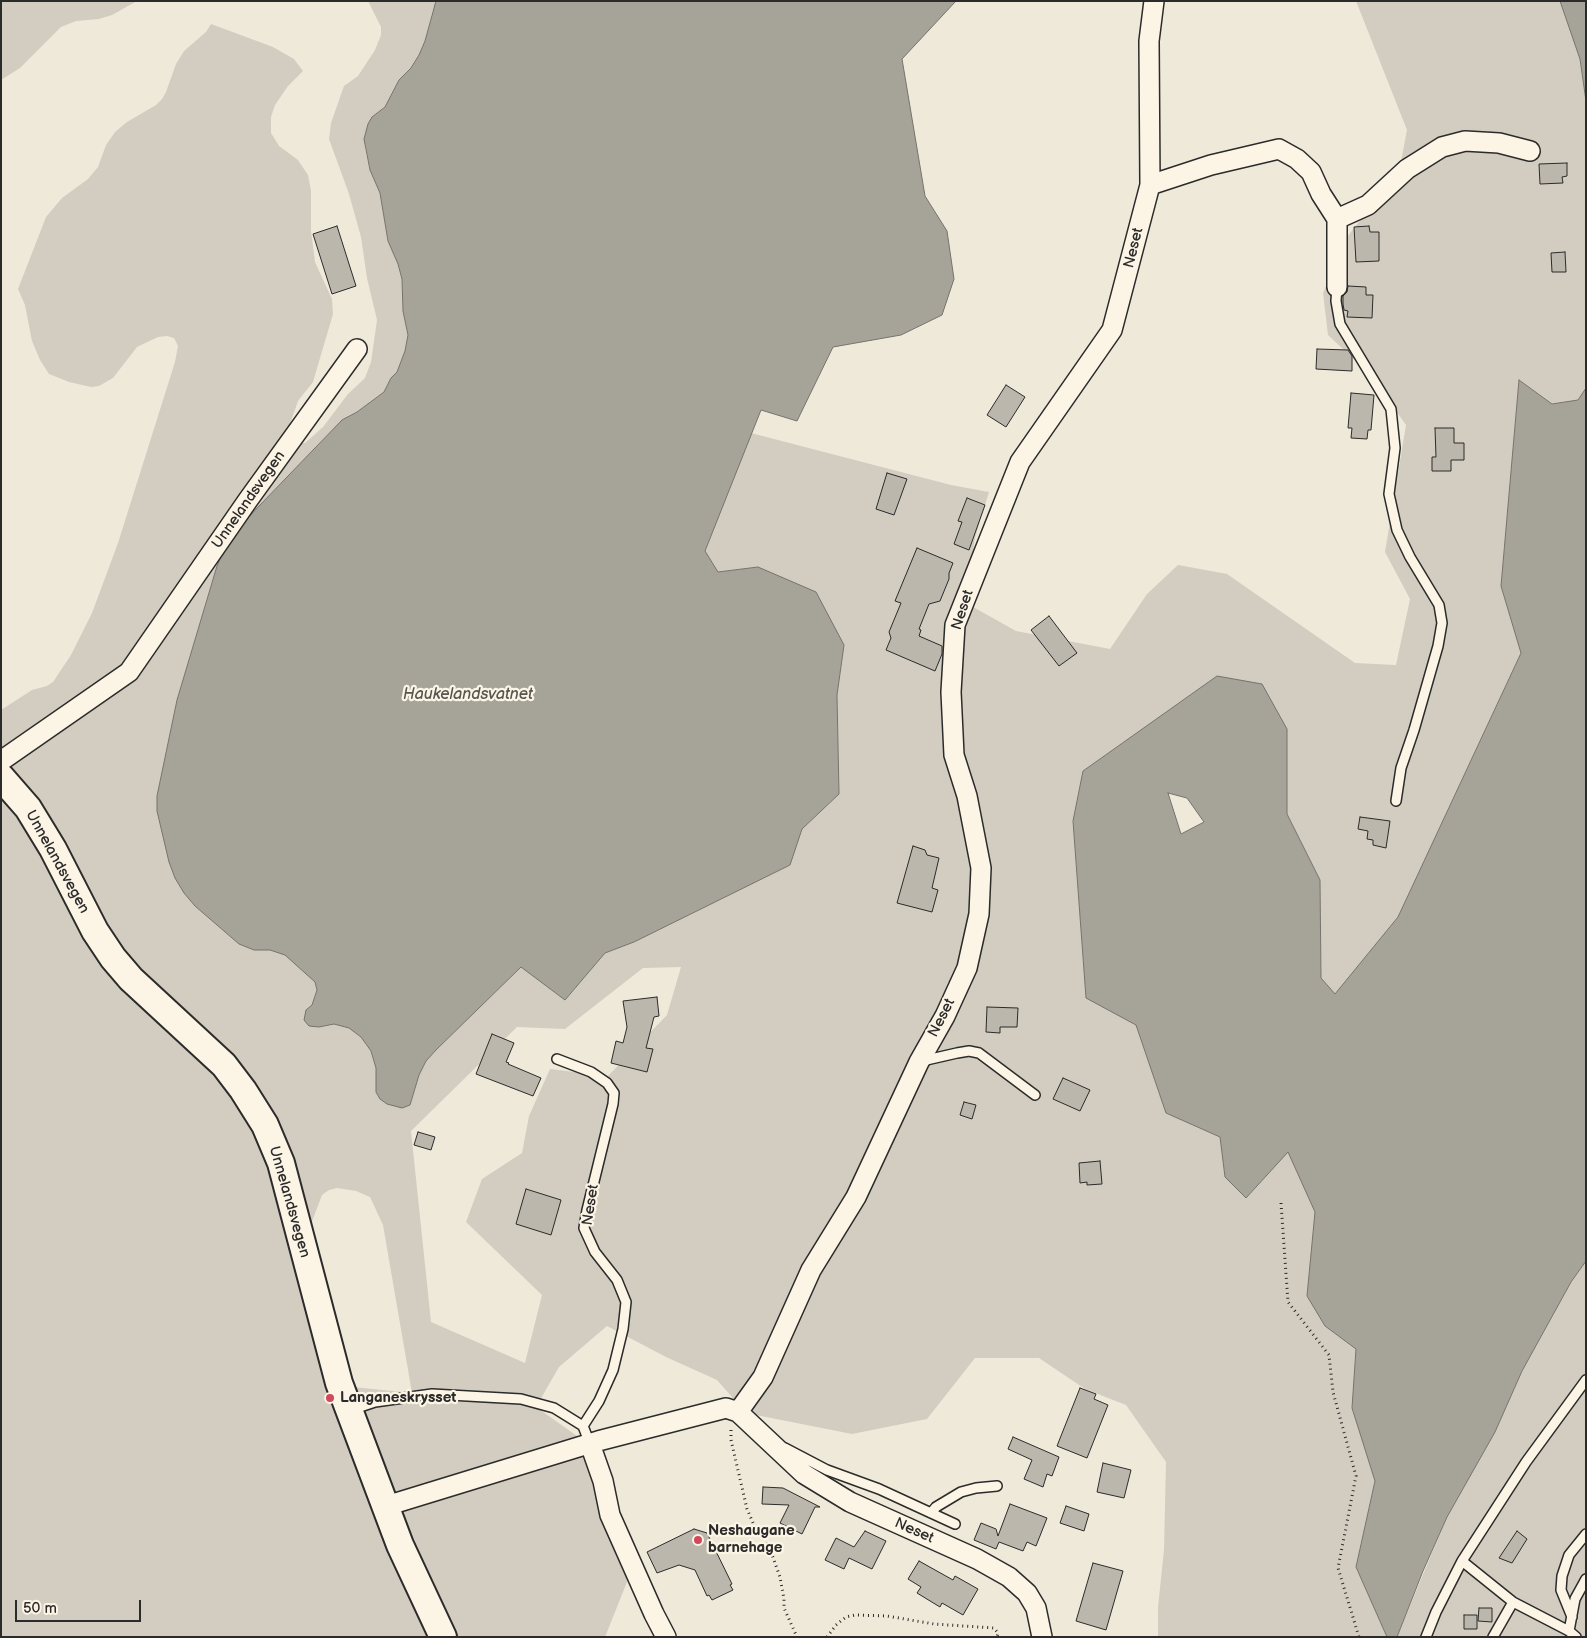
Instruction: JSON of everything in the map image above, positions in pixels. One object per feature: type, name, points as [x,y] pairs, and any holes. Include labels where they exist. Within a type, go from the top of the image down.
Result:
[{"type":"main road","name":"Unnelandsvegen","points":[[1,777],[33,816],[53,849],[95,931],[113,958],[131,979],[224,1065],[243,1090],[264,1125],[281,1163],[339,1383],[351,1410],[400,1545],[443,1637]]},
{"type":"street","name":"Neset","points":[[1042,1637],[1036,1608],[1027,1593],[1009,1577],[977,1559],[850,1502],[804,1474],[735,1411],[763,1377],[812,1270],[856,1197],[919,1062],[945,1016],[967,968],[979,914],[981,868],[967,796],[954,755],[951,692],[956,625],[1020,462],[1112,330],[1150,185],[1149,41],[1154,1]]},
{"type":"street","points":[[1337,219],[1368,205],[1408,169],[1442,147],[1465,141],[1499,143],[1530,151]]},
{"type":"street","points":[[1150,185],[1211,165],[1279,149],[1297,159],[1311,172],[1321,194],[1337,219],[1337,287]]},
{"type":"street","name":"Unnelandsvegen","points":[[1,761],[130,672],[248,500],[357,349]]},
{"type":"street","points":[[386,1506],[552,1454],[696,1414],[726,1408],[735,1411]]},
{"type":"street","points":[[590,1444],[603,1482],[610,1515],[666,1637]]},
{"type":"lane","points":[[1337,287],[1336,301],[1340,324],[1391,409],[1394,448],[1389,494],[1397,530],[1410,557],[1439,605],[1442,623],[1438,646],[1402,768],[1396,801]]},
{"type":"lane","name":"Neset","points":[[919,1062],[957,1052],[969,1051],[979,1053],[1036,1094]]},
{"type":"lane","name":"Neset","points":[[557,1059],[591,1072],[607,1083],[614,1093],[584,1228],[594,1252],[617,1280],[626,1302],[624,1329],[613,1370],[599,1401],[583,1426]]},
{"type":"lane","points":[[1426,1637],[1436,1612],[1462,1561],[1526,1462],[1586,1380]]},
{"type":"lane","points":[[351,1410],[375,1402],[432,1394],[520,1399],[554,1408],[583,1426],[590,1444]]},
{"type":"lane","name":"Neset","points":[[765,1438],[827,1470],[879,1490],[955,1524]]},
{"type":"lane","name":"Neset","points":[[931,1513],[961,1492],[997,1486]]},
{"type":"lane","points":[[1572,1617],[1561,1590],[1562,1576],[1569,1555],[1586,1534]]},
{"type":"lane","points":[[1462,1561],[1513,1602],[1573,1634]]},
{"type":"lane","points":[[1573,1634],[1572,1617],[1575,1599],[1586,1578]]},
{"type":"lane","points":[[1493,1637],[1513,1602]]},
{"type":"path","points":[[1281,1203],[1288,1302],[1330,1355],[1333,1392],[1356,1476],[1338,1568],[1359,1637]]},
{"type":"path","points":[[735,1411],[731,1440],[747,1510],[754,1525],[770,1549],[780,1577],[784,1608],[796,1637]]},
{"type":"path","points":[[827,1637],[836,1625],[846,1617],[855,1614],[887,1616],[934,1624],[994,1628],[998,1633],[997,1637]]},
{"type":"shaded area","points":[[1,1],[137,1],[112,15],[99,19],[76,21],[61,27],[20,68],[1,80]]},
{"type":"shaded area","points":[[368,1],[512,1],[433,10],[425,41],[419,55],[411,68],[399,80],[385,107],[372,117],[365,147],[370,170],[380,193],[388,241],[402,279],[403,311],[408,336],[405,351],[397,372],[391,378],[384,392],[357,412],[342,420],[260,505],[217,566],[177,700],[157,796],[157,811],[169,862],[175,878],[195,906],[239,944],[254,950],[270,950],[292,959],[315,982],[317,990],[312,1005],[306,1010],[319,1027],[334,1024],[349,1028],[361,1037],[371,1051],[376,1068],[376,1092],[410,1105],[419,1075],[426,1061],[522,966],[565,1000],[605,953],[634,942],[790,865],[802,829],[839,794],[837,695],[844,645],[758,567],[718,572],[705,551],[751,433],[951,485],[989,492],[975,538],[966,603],[1016,631],[1110,649],[1147,594],[1178,565],[1227,574],[1355,663],[1396,665],[1410,599],[1385,552],[1406,425],[1370,374],[1328,335],[1323,293],[1347,237],[1399,172],[1407,130],[1356,1],[1560,1],[1580,59],[1586,101],[1586,388],[1578,400],[1552,404],[1519,380],[1501,586],[1521,652],[1398,917],[1335,995],[1321,978],[1320,880],[1287,814],[1287,729],[1217,676],[1083,771],[1073,821],[1086,997],[1136,1025],[1166,1113],[1220,1137],[1225,1177],[1246,1198],[1288,1151],[1315,1212],[1307,1296],[1325,1326],[1356,1349],[1352,1408],[1375,1481],[1356,1567],[1387,1637],[1158,1637],[1158,1607],[1164,1550],[1166,1462],[1126,1405],[1085,1389],[1039,1358],[975,1358],[927,1419],[852,1434],[746,1413],[717,1380],[666,1357],[607,1326],[559,1367],[536,1407],[594,1448],[627,1582],[605,1637],[1,1637],[1,710],[32,690],[47,686],[53,682],[71,655],[92,613],[118,543],[175,362],[178,346],[174,338],[167,336],[158,337],[137,347],[113,378],[99,386],[91,387],[69,382],[49,374],[40,360],[32,341],[25,305],[18,289],[46,217],[62,198],[88,179],[98,167],[106,145],[115,132],[162,99],[176,64],[184,51],[206,32],[211,24],[273,47],[294,59],[303,71],[288,86],[275,105],[271,117],[271,133],[279,146],[298,160],[308,175],[311,191],[311,231],[315,262],[332,299],[333,314],[313,382],[298,401],[287,432],[296,443],[305,443],[323,427],[348,394],[365,378],[371,362],[377,320],[367,278],[361,237],[349,194],[329,139],[331,123],[344,86],[358,76],[375,50],[381,35],[381,27]],"holes":[[[681,967],[667,1015],[608,1076],[550,1069],[529,1116],[522,1153],[482,1179],[466,1222],[542,1295],[525,1363],[431,1322],[411,1131],[517,1027],[565,1029],[643,968]],[[337,1188],[356,1191],[370,1197],[383,1225],[412,1393],[333,1385],[304,1226],[311,1224],[322,1195],[329,1190]]]},
{"type":"shaded area","points":[[1586,1261],[1586,1637],[1397,1637],[1447,1517],[1495,1432],[1522,1371],[1571,1282]]},
{"type":"water","name":"Haukelandsvatnet","points":[[436,1],[956,1],[902,59],[925,196],[947,231],[954,279],[942,315],[901,335],[833,347],[797,421],[761,410],[705,551],[718,572],[758,567],[816,592],[844,645],[837,695],[839,794],[802,829],[790,865],[634,942],[605,953],[565,1000],[521,967],[426,1061],[419,1075],[410,1105],[402,1108],[387,1104],[380,1099],[376,1092],[376,1068],[371,1051],[361,1037],[349,1028],[334,1024],[319,1027],[309,1026],[304,1020],[306,1010],[312,1005],[317,990],[315,982],[285,955],[270,950],[254,950],[239,944],[195,906],[184,893],[175,878],[169,862],[157,811],[157,796],[177,700],[217,566],[224,549],[232,535],[342,420],[357,412],[384,392],[391,378],[397,372],[405,351],[408,335],[403,311],[402,279],[388,241],[380,193],[370,170],[364,139],[372,117],[385,107],[399,80],[411,68],[419,55],[425,41]]},
{"type":"water","points":[[1560,1],[1586,1],[1586,101],[1580,59]]},
{"type":"water","points":[[1519,380],[1552,404],[1578,400],[1586,388],[1586,1261],[1571,1282],[1522,1371],[1495,1432],[1447,1517],[1397,1637],[1387,1637],[1356,1567],[1375,1481],[1352,1408],[1356,1349],[1325,1326],[1307,1296],[1315,1212],[1288,1152],[1246,1198],[1225,1177],[1220,1137],[1166,1113],[1136,1025],[1086,998],[1073,821],[1083,771],[1217,676],[1262,684],[1287,729],[1287,814],[1320,880],[1321,978],[1335,994],[1398,917],[1521,653],[1501,586]],"holes":[[[1168,793],[1187,798],[1204,822],[1181,834]]]},
{"type":"building","points":[[1567,163],[1567,176],[1562,177],[1563,183],[1540,184],[1539,164]]},
{"type":"building","points":[[337,226],[356,286],[332,294],[313,234]]},
{"type":"building","points":[[1369,226],[1370,232],[1379,232],[1379,261],[1356,262],[1354,227]]},
{"type":"building","points":[[1565,252],[1566,272],[1552,272],[1551,253]]},
{"type":"building","points":[[1348,286],[1366,287],[1366,295],[1373,295],[1372,318],[1347,317],[1348,311],[1344,310],[1343,296],[1347,292]]},
{"type":"building","points":[[1317,349],[1348,350],[1352,356],[1352,371],[1316,369]]},
{"type":"building","points":[[1006,385],[1025,397],[1006,427],[987,415]]},
{"type":"building","points":[[1351,393],[1374,395],[1371,430],[1368,430],[1367,439],[1351,438],[1352,428],[1348,428]]},
{"type":"building","points":[[1435,428],[1454,428],[1454,443],[1464,443],[1464,460],[1451,460],[1451,471],[1432,471],[1432,457],[1436,457]]},
{"type":"building","points":[[887,473],[907,479],[894,515],[876,509]]},
{"type":"building","points":[[967,498],[985,505],[969,550],[954,544],[962,522],[958,521]]},
{"type":"building","points":[[917,548],[953,563],[940,601],[929,604],[919,629],[921,630],[919,636],[942,646],[942,654],[935,671],[886,650],[891,638],[889,632],[901,603],[895,601]]},
{"type":"building","points":[[1049,616],[1077,653],[1059,666],[1031,630]]},
{"type":"building","points":[[1360,817],[1390,821],[1386,848],[1373,845],[1373,840],[1367,839],[1368,831],[1358,829]]},
{"type":"building","points":[[913,846],[925,850],[927,855],[939,858],[932,888],[938,890],[932,912],[897,903]]},
{"type":"building","points":[[657,997],[659,1016],[654,1017],[646,1048],[653,1049],[647,1072],[611,1063],[616,1041],[623,1043],[627,1027],[623,1001]]},
{"type":"building","points":[[987,1007],[1018,1008],[1017,1027],[1000,1027],[1000,1033],[986,1032]]},
{"type":"building","points":[[492,1034],[514,1043],[506,1062],[508,1064],[541,1078],[533,1096],[476,1074]]},
{"type":"building","points":[[1063,1078],[1090,1090],[1080,1111],[1053,1099]]},
{"type":"building","points":[[964,1102],[976,1105],[972,1119],[960,1115]]},
{"type":"building","points":[[418,1132],[435,1137],[431,1150],[414,1145]]},
{"type":"building","points":[[1100,1161],[1102,1184],[1087,1185],[1087,1182],[1080,1183],[1079,1163]]},
{"type":"building","points":[[526,1189],[561,1200],[551,1235],[516,1224]]},
{"type":"building","points":[[1080,1388],[1096,1394],[1094,1399],[1108,1405],[1087,1458],[1057,1446]]},
{"type":"building","points":[[1013,1437],[1059,1457],[1052,1476],[1047,1474],[1043,1487],[1024,1479],[1032,1460],[1008,1449]]},
{"type":"building","points":[[1103,1463],[1131,1470],[1124,1498],[1097,1492]]},
{"type":"building","points":[[763,1487],[783,1488],[820,1507],[815,1507],[802,1534],[780,1523],[789,1505],[762,1504]]},
{"type":"building","points":[[1010,1504],[1047,1518],[1036,1546],[1027,1542],[1023,1551],[999,1542],[996,1549],[974,1540],[981,1523],[996,1529],[998,1536]]},
{"type":"building","points":[[1066,1506],[1089,1514],[1084,1531],[1060,1523]]},
{"type":"building","points":[[694,1529],[707,1533],[732,1584],[730,1585],[733,1590],[712,1600],[709,1595],[707,1596],[695,1570],[679,1565],[657,1573],[647,1552]]},
{"type":"building","points":[[865,1531],[886,1541],[872,1569],[849,1558],[844,1569],[825,1560],[836,1538],[854,1547]]},
{"type":"building","points":[[1517,1531],[1527,1539],[1512,1563],[1499,1558]]},
{"type":"building","points":[[919,1561],[953,1580],[955,1576],[978,1589],[963,1615],[942,1603],[940,1607],[917,1593],[921,1587],[908,1579]]},
{"type":"building","points":[[1093,1563],[1123,1571],[1106,1630],[1076,1621]]},
{"type":"building","points":[[1479,1608],[1492,1608],[1492,1622],[1478,1621]]},
{"type":"building","points":[[1464,1615],[1477,1615],[1477,1629],[1464,1629]]},
{"type":"place","name":"Langaneskrysset","points":[[330,1398]]},
{"type":"place","name":"Neshaugane barnehage","points":[[698,1540]]}]
